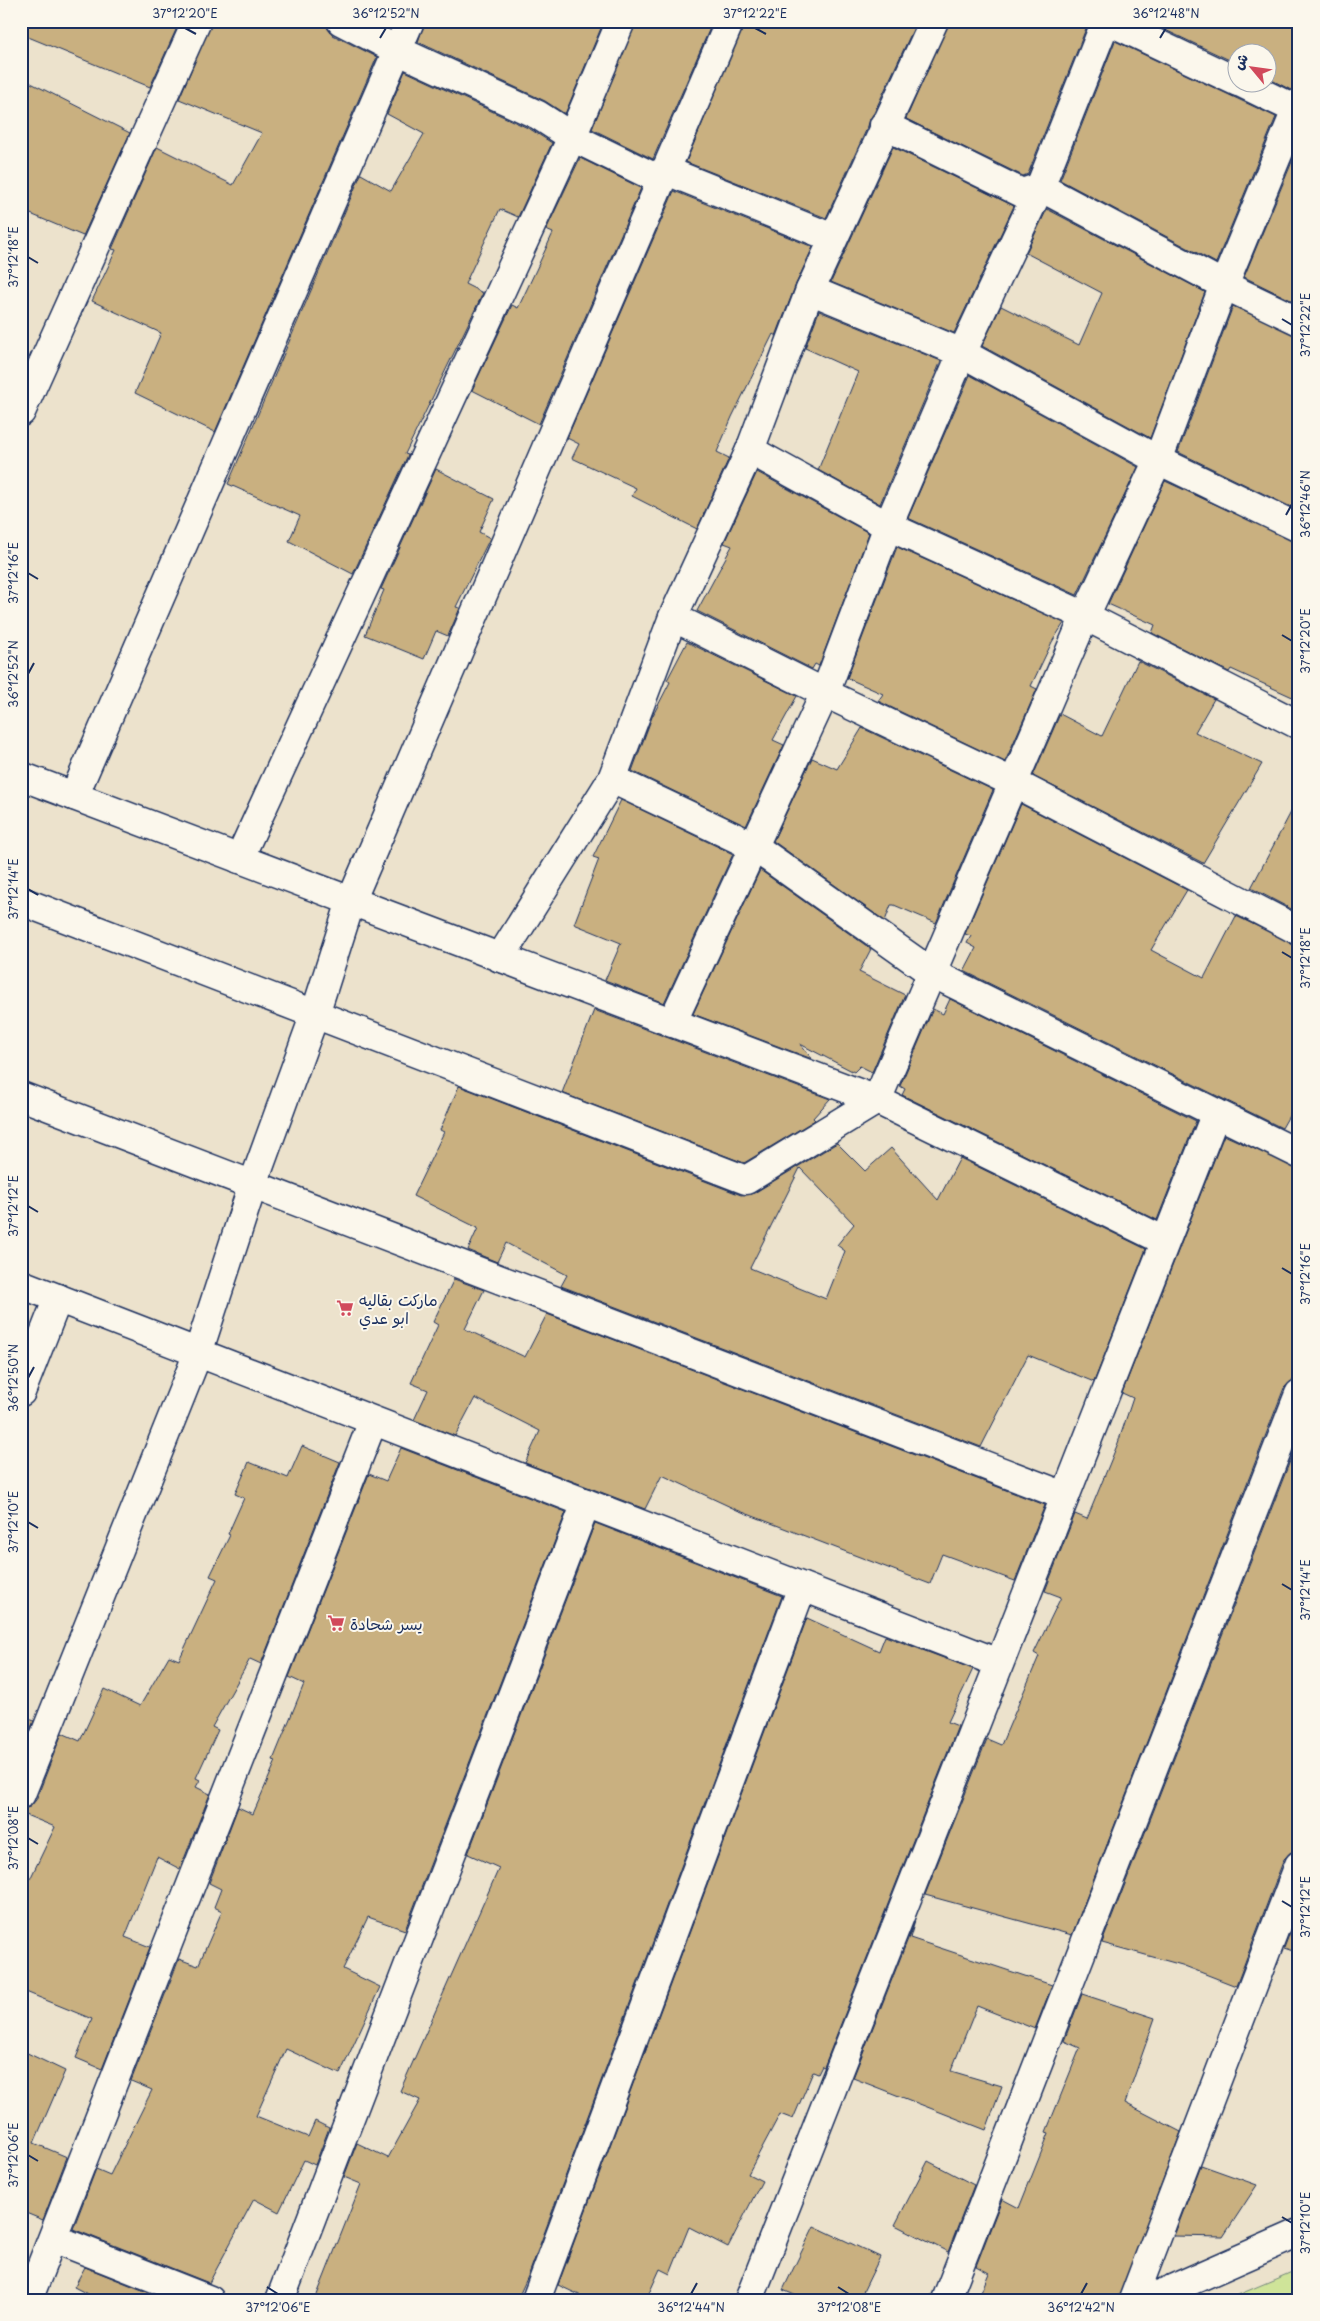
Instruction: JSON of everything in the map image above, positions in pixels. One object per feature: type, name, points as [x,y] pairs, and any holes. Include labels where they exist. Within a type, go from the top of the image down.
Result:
[{"type":"street","points":[[21,412],[197,21]]},
{"type":"street","points":[[341,21],[397,50],[538,115],[572,138],[652,176],[667,171],[833,238]]},
{"type":"street","points":[[74,796],[410,21]]},
{"type":"street","points":[[239,859],[572,138],[621,21]]},
{"type":"street","points":[[21,1794],[198,1353],[253,1184],[315,1014],[351,901],[730,21]]},
{"type":"street","points":[[500,958],[612,779],[673,617],[750,450],[810,290],[884,125],[934,21]]},
{"type":"street","points":[[672,1023],[825,694],[888,526],[962,353],[1040,187],[1108,21],[1228,77]]},
{"type":"street","points":[[21,901],[746,1180],[877,1100],[1012,782],[1085,616],[1158,460],[1224,286],[1298,108],[1261,92]]},
{"type":"street","points":[[884,125],[1022,194],[1040,187],[1224,286],[1299,321]]},
{"type":"street","points":[[810,290],[962,353],[1158,460],[1299,528]]},
{"type":"street","points":[[750,450],[888,526],[1085,616],[1299,725]]},
{"type":"street","points":[[673,617],[825,694],[1012,782],[1299,930]]},
{"type":"street","points":[[21,776],[877,1100],[1165,1242]]},
{"type":"street","points":[[612,779],[753,846],[932,973],[1299,1154]]},
{"type":"street","points":[[21,1096],[1066,1496]]},
{"type":"street","points":[[749,2300],[1216,1113]]},
{"type":"street","points":[[21,1284],[999,1663]]},
{"type":"street","points":[[21,1392],[58,1298]]},
{"type":"street","points":[[946,2300],[1299,1394]]},
{"type":"street","points":[[28,2289],[53,2238],[373,1421]]},
{"type":"street","points":[[280,2300],[586,1503]]},
{"type":"street","points":[[536,2300],[802,1587]]},
{"type":"street","points":[[1133,2300],[1299,1864]]},
{"type":"street","points":[[1147,2300],[1299,2233]]},
{"type":"street","points":[[53,2238],[210,2300]]},
{"type":"green space","points":[[1299,2269],[1299,2300],[1226,2300]]},
{"type":"building","points":[[21,21],[180,21],[150,87],[21,34]]},
{"type":"building","points":[[212,21],[325,21],[333,35],[377,57],[215,432],[135,393],[161,333],[92,301],[116,250],[112,249],[157,147],[233,185],[262,133],[179,99]]},
{"type":"building","points":[[375,21],[393,21],[390,29]]},
{"type":"building","points":[[425,21],[604,21],[565,114],[545,101],[418,42]]},
{"type":"building","points":[[636,21],[713,21],[653,159],[592,129]]},
{"type":"building","points":[[745,21],[917,21],[870,119],[826,218],[686,162]]},
{"type":"building","points":[[949,21],[1089,21],[1028,174],[1023,176],[906,119]]},
{"type":"building","points":[[1146,21],[1299,21],[1299,88],[1291,90],[1278,83],[1278,42],[1228,42],[1228,59]]},
{"type":"building","points":[[1115,41],[1276,117],[1216,263],[1060,180]]},
{"type":"building","points":[[405,71],[530,129],[552,143],[518,217],[500,209],[465,284],[483,293],[405,454],[408,455],[353,574],[289,541],[300,516],[228,484],[361,174],[391,191],[424,134],[387,114]]},
{"type":"building","points":[[21,78],[130,133],[83,236],[21,210]]},
{"type":"building","points":[[1299,145],[1299,304],[1244,277]]},
{"type":"building","points":[[893,147],[1014,206],[954,333],[831,282]]},
{"type":"building","points":[[580,158],[641,188],[539,424],[472,390],[512,305],[518,308],[536,270],[553,233],[546,230]]},
{"type":"building","points":[[674,191],[813,247],[776,336],[773,334],[717,452],[729,458],[697,529],[632,496],[636,488],[572,458],[579,444],[567,438]]},
{"type":"building","points":[[1047,209],[1205,292],[1150,438],[982,346],[1001,306],[1079,345],[1102,293],[1026,253]]},
{"type":"building","points":[[1233,306],[1299,336],[1299,511],[1178,452]]},
{"type":"building","points":[[819,311],[941,361],[880,504],[818,470],[858,372],[805,348]]},
{"type":"building","points":[[970,375],[1138,467],[1077,595],[908,518]]},
{"type":"building","points":[[436,469],[494,499],[479,532],[490,538],[456,607],[460,608],[448,636],[436,631],[424,659],[365,635],[384,590],[381,589]]},
{"type":"building","points":[[757,472],[869,533],[819,666],[815,664],[812,669],[697,611],[732,546],[724,543]]},
{"type":"building","points":[[1165,481],[1299,543],[1299,700],[1231,669],[1229,672],[1152,633],[1155,625],[1108,604]]},
{"type":"building","points":[[897,547],[1064,623],[1052,642],[1031,686],[1037,689],[1005,762],[878,701],[883,694],[847,678]]},
{"type":"building","points":[[687,642],[797,696],[773,740],[784,745],[746,826],[632,771],[652,717],[670,682],[667,680]]},
{"type":"building","points":[[1138,661],[1214,699],[1195,732],[1262,764],[1203,863],[1033,776],[1060,714],[1102,736]]},
{"type":"building","points":[[862,728],[993,790],[936,923],[894,905],[891,905],[885,921],[773,841],[812,758],[837,769]]},
{"type":"building","points":[[1299,797],[1299,913],[1251,888]]},
{"type":"building","points":[[621,800],[733,854],[664,1003],[605,980],[621,943],[574,924],[599,859],[593,857]]},
{"type":"building","points":[[1021,804],[1187,890],[1151,950],[1204,978],[1236,916],[1299,946],[1299,1098],[1282,1128],[964,971],[976,948],[967,943],[971,936],[965,934]]},
{"type":"building","points":[[760,870],[871,949],[859,972],[905,995],[872,1072],[860,1066],[854,1072],[800,1044],[812,1059],[693,1014]]},
{"type":"building","points":[[950,999],[1196,1121],[1157,1220],[902,1095],[905,1089],[900,1086],[933,1009],[943,1014]]},
{"type":"building","points":[[594,1010],[830,1099],[813,1118],[815,1120],[744,1163],[562,1093]]},
{"type":"building","points":[[459,1086],[741,1195],[754,1193],[837,1143],[865,1171],[891,1148],[938,1200],[960,1158],[1146,1249],[1094,1382],[1028,1355],[981,1447],[561,1286],[567,1275],[506,1243],[497,1262],[468,1250],[478,1228],[413,1196],[444,1132],[440,1130]],"holes":[[[800,1168],[854,1224],[837,1245],[845,1251],[826,1299],[750,1268]]]},
{"type":"building","points":[[1224,1135],[1299,1169],[1299,1374],[1297,1379],[1290,1382],[1284,1388],[1072,1935],[925,1895],[987,1739],[1001,1745],[1039,1656],[1034,1653],[1061,1597],[1045,1591],[1075,1514],[1087,1519],[1118,1443],[1133,1398],[1122,1393]]},
{"type":"building","points":[[454,1279],[484,1290],[465,1329],[525,1357],[547,1314],[1045,1505],[1015,1581],[942,1554],[930,1584],[737,1510],[662,1475],[645,1509],[525,1463],[540,1431],[475,1398],[455,1436],[414,1420],[428,1390],[411,1383],[438,1325],[433,1322]]},
{"type":"building","points":[[1299,1438],[1299,1850],[1290,1853],[1284,1859],[1236,1986],[1182,1965],[1102,1943]]},
{"type":"building","points":[[302,1446],[340,1462],[261,1664],[250,1659],[212,1727],[218,1730],[196,1778],[200,1780],[196,1787],[210,1794],[180,1869],[157,1857],[125,1937],[150,1947],[102,2069],[76,2058],[92,2019],[21,1990],[21,1898],[55,1827],[21,1813],[21,1809],[30,1807],[36,1800],[62,1733],[80,1741],[104,1689],[140,1706],[169,1656],[179,1660],[217,1579],[210,1576],[230,1535],[228,1534],[244,1498],[235,1494],[249,1462],[288,1478]]},
{"type":"building","points":[[401,1448],[566,1512],[405,1930],[368,1917],[343,1969],[380,1987],[340,2074],[286,2049],[256,2116],[308,2137],[315,2121],[329,2128],[315,2165],[304,2160],[279,2212],[254,2199],[209,2283],[73,2229],[96,2169],[110,2175],[152,2090],[131,2081],[179,1959],[198,1966],[222,1911],[214,1907],[221,1889],[209,1883],[238,1807],[253,1814],[276,1761],[273,1760],[304,1684],[289,1677],[369,1474],[386,1481]]},
{"type":"building","points":[[595,1523],[782,1596],[529,2274],[517,2300],[315,2300],[361,2184],[344,2177],[357,2143],[388,2158],[420,2100],[400,2091],[499,1868],[468,1854]]},
{"type":"building","points":[[807,1618],[879,1651],[885,1636],[973,1669],[948,1722],[958,1726],[824,2067],[822,2066],[818,2074],[813,2072],[793,2119],[780,2114],[748,2174],[762,2181],[728,2247],[689,2227],[670,2274],[660,2269],[646,2300],[590,2300],[558,2285]]},
{"type":"building","points":[[21,1715],[34,1721],[21,1751]]},
{"type":"building","points":[[1299,1909],[1299,1953],[1284,1948]]},
{"type":"building","points":[[915,1921],[910,1938],[1052,1985],[1035,2029],[977,2006],[951,2071],[1002,2086],[986,2130],[853,2078]]},
{"type":"building","points":[[1082,1994],[1155,2018],[1125,2103],[1181,2132],[1118,2300],[978,2300],[989,2273],[976,2266],[1002,2199],[1019,2208],[1049,2133],[1046,2132],[1080,2048],[1064,2041]]},
{"type":"building","points":[[21,2050],[65,2071],[34,2143],[67,2157],[43,2220],[21,2211]]},
{"type":"building","points":[[928,2161],[974,2185],[948,2252],[895,2225]]},
{"type":"building","points":[[1201,2165],[1257,2185],[1223,2237],[1174,2236]]},
{"type":"building","points":[[814,2226],[880,2257],[859,2300],[806,2300],[783,2290]]},
{"type":"building","points":[[85,2267],[167,2300],[99,2300],[74,2287]]},
{"type":"place","name":"ماركت بقاليه ابو عدي","points":[[345,1308]]},
{"type":"place","name":"يسر شحادة","points":[[336,1623]]}]
